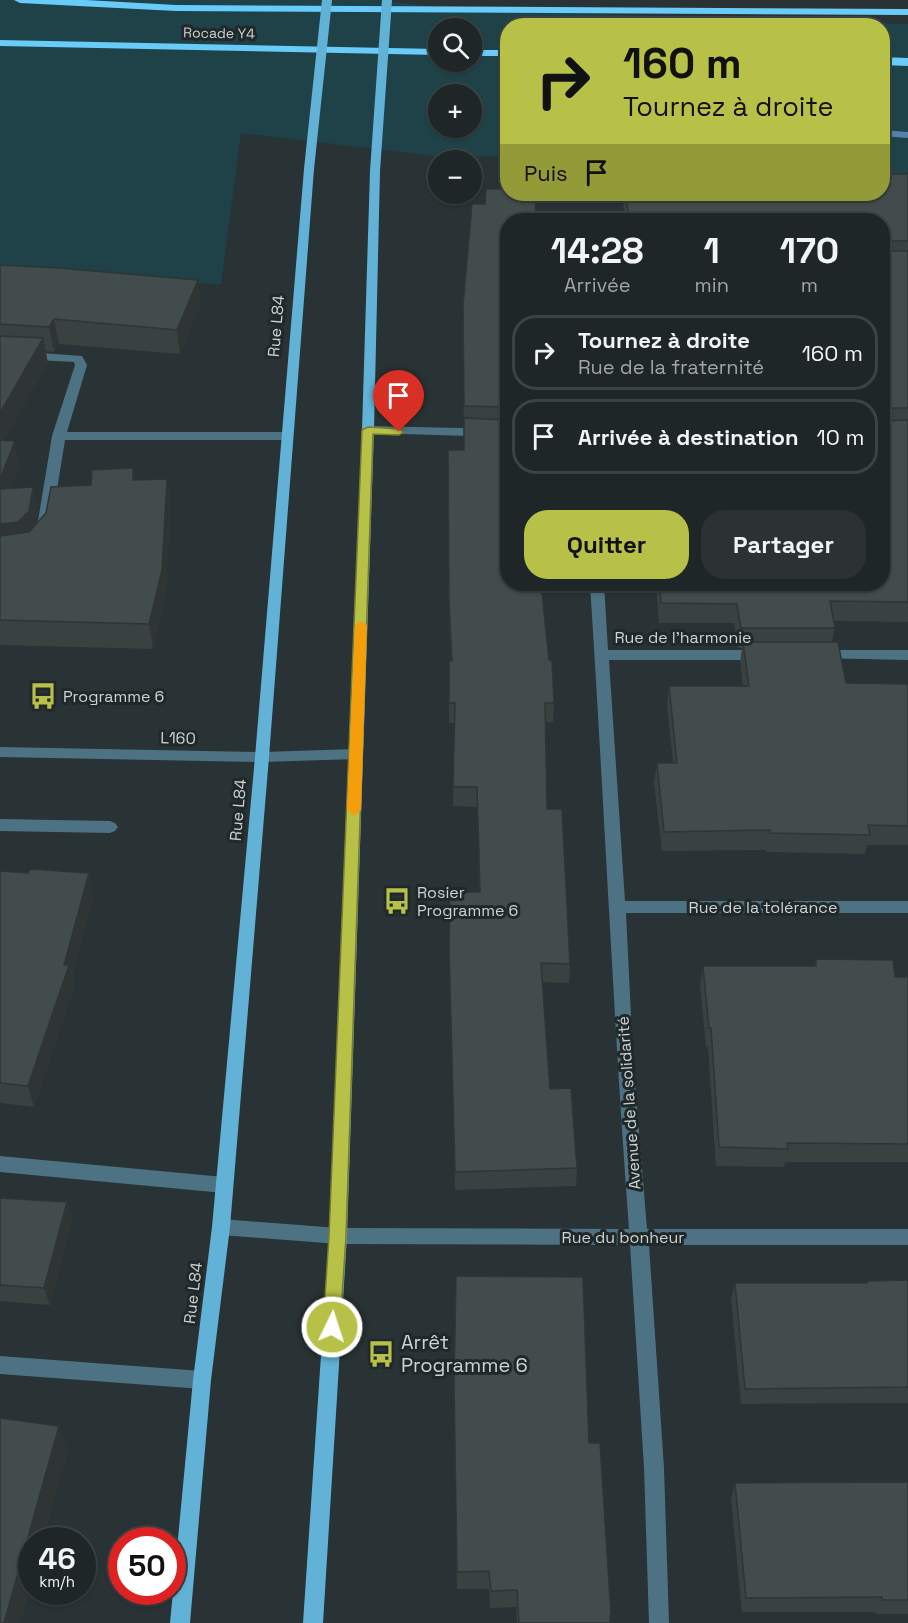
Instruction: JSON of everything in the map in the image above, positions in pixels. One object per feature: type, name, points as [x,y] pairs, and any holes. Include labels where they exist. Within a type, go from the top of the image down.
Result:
[{"type":"highway","name":"Rocade Y4","points":[[20,0],[176,8],[908,12]]},
{"type":"highway","name":"Rocade Y4","points":[[0,43],[428,52]]},
{"type":"highway","points":[[482,52],[500,53]]},
{"type":"highway","points":[[890,62],[908,62]]},
{"type":"main road","name":"Rue L84","points":[[180,1623],[202,1380],[221,1227],[262,757],[309,169],[327,0]]},
{"type":"main road","points":[[313,1623],[338,1236],[368,430],[375,171],[387,0]]},
{"type":"street","points":[[0,354],[78,359],[81,365],[58,436],[42,538],[35,545]]},
{"type":"street","points":[[368,430],[500,433]]},
{"type":"street","points":[[58,436],[286,436]]},
{"type":"street","name":"Avenue de la solidarité","points":[[598,591],[618,907],[625,1057],[654,1468],[659,1623]]},
{"type":"street","name":"Rue de l'harmonie","points":[[602,654],[778,654]]},
{"type":"street","points":[[802,654],[908,655]]},
{"type":"street","name":"L160","points":[[0,752],[262,757],[356,754]]},
{"type":"street","points":[[0,825],[110,828]]},
{"type":"street","name":"Rue de la tolérance","points":[[618,907],[908,907]]},
{"type":"street","points":[[0,1164],[224,1185]]},
{"type":"street","name":"Rue du bonheur","points":[[221,1227],[338,1236],[908,1237]]},
{"type":"street","points":[[0,1365],[202,1380]]},
{"type":"shaded area","points":[[0,0],[381,0],[456,10],[714,18],[500,18],[500,156],[482,156],[482,150],[428,150],[428,155],[241,133],[221,284],[0,276]]},
{"type":"shaded area","points":[[890,23],[908,24],[908,188],[890,186]]},
{"type":"building","points":[[890,174],[908,174],[908,241],[890,241],[890,213],[628,213],[627,201],[890,201]]},
{"type":"building","points":[[486,189],[500,189],[500,201],[536,201],[535,213],[500,213],[500,407],[464,406],[463,305],[472,204],[485,204]]},
{"type":"building","points":[[890,251],[908,251],[908,408],[890,408]]},
{"type":"building","points":[[0,265],[198,280],[177,330],[54,319],[49,327],[0,324]]},
{"type":"building","points":[[0,336],[43,338],[0,413]]},
{"type":"building","points":[[464,418],[500,420],[500,591],[542,591],[549,660],[552,660],[554,703],[545,703],[547,809],[562,809],[570,964],[541,963],[550,1089],[571,1088],[577,1168],[455,1172],[449,948],[450,892],[480,892],[477,787],[453,787],[455,703],[449,703],[449,661],[452,661],[449,603],[448,450],[464,450]]},
{"type":"building","points":[[908,420],[908,602],[830,601],[835,628],[741,628],[737,604],[661,603],[660,591],[890,591],[890,421]]},
{"type":"building","points":[[0,440],[15,441],[0,479]]},
{"type":"building","points":[[133,468],[133,480],[167,479],[162,570],[149,624],[0,620],[0,536],[29,532],[46,513],[51,487],[91,485],[92,470]]},
{"type":"building","points":[[33,487],[29,511],[18,522],[0,524],[0,489]]},
{"type":"building","points":[[743,642],[838,642],[846,683],[908,684],[908,826],[868,825],[870,835],[770,833],[770,830],[664,832],[657,763],[677,763],[669,686],[749,686]]},
{"type":"building","points":[[30,869],[89,873],[64,965],[69,965],[28,1086],[0,1083],[0,871],[28,873]]},
{"type":"building","points":[[816,959],[893,960],[895,977],[908,977],[908,1144],[787,1143],[788,1149],[719,1147],[711,1028],[709,1028],[703,966],[816,966]]},
{"type":"building","points":[[0,1198],[67,1202],[44,1288],[0,1285]]},
{"type":"building","points":[[456,1276],[583,1277],[589,1443],[600,1443],[610,1623],[519,1623],[517,1590],[491,1591],[489,1571],[457,1572],[454,1384]]},
{"type":"building","points":[[908,1280],[908,1387],[745,1389],[735,1283],[867,1283],[867,1281]]},
{"type":"building","points":[[0,1418],[59,1426],[31,1527],[18,1527],[18,1573],[4,1623],[0,1623]]},
{"type":"building","points":[[908,1482],[908,1600],[882,1600],[882,1597],[746,1598],[735,1483]]},
{"type":"waterway","points":[[890,134],[908,135]]},
{"type":"slow traffic","points":[[354,810],[361,625]]},
{"type":"place","name":"Programme 6","points":[[43,696]]},
{"type":"place","name":"Rosier Programme 6","points":[[397,901]]},
{"type":"place","name":"Arrêt Programme 6","points":[[381,1354]]},
{"type":"route","points":[[332,1327],[338,1236],[368,430],[399,432]]}]
